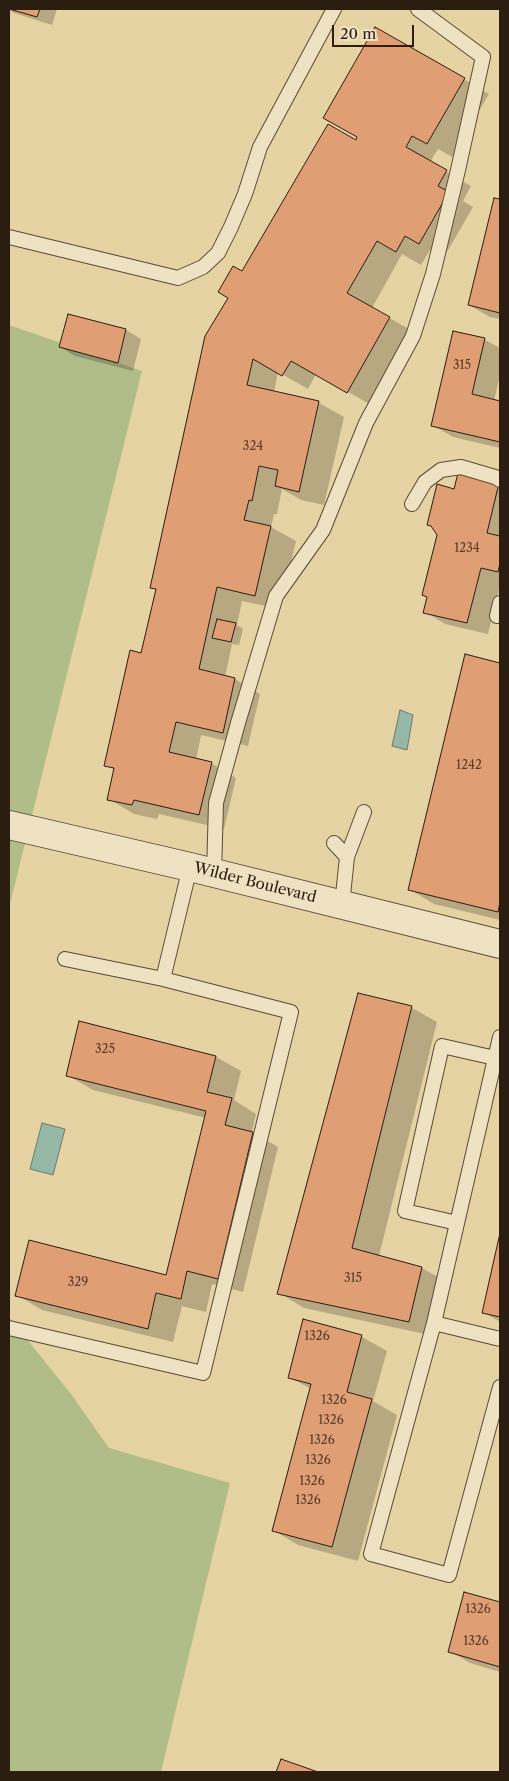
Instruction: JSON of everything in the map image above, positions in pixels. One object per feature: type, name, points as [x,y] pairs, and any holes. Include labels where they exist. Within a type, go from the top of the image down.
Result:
[{"type":"street","name":"Wilder Boulevard","points":[[9,825],[202,870],[500,944]]},
{"type":"lane","points":[[163,979],[202,870],[216,804],[276,596],[323,530],[366,423],[413,336],[433,274],[483,57],[419,9]]},
{"type":"lane","points":[[9,237],[178,278],[203,266],[218,253],[245,194],[260,148],[331,11]]},
{"type":"lane","points":[[412,504],[425,482],[441,470],[461,467],[500,480]]},
{"type":"lane","points":[[342,905],[347,858],[364,812]]},
{"type":"lane","points":[[334,843],[347,858]]},
{"type":"lane","points":[[9,1328],[203,1373],[291,1012],[163,979],[65,959]]},
{"type":"lane","points":[[500,1037],[434,1323],[371,1554],[449,1575],[500,1387]]},
{"type":"lane","points":[[457,1223],[405,1211],[442,1046],[495,1058]]},
{"type":"lane","points":[[434,1323],[500,1339]]},
{"type":"green space","points":[[9,325],[142,371],[9,908]]},
{"type":"green space","points":[[9,1317],[71,1394],[109,1448],[230,1483],[161,1772],[9,1772]]},
{"type":"shaded area","points":[[400,710],[413,715],[407,750],[392,746]]},
{"type":"shaded area","points":[[42,1123],[65,1129],[53,1175],[30,1169]]},
{"type":"building","points":[[9,9],[40,9],[37,17]]},
{"type":"building","points":[[375,27],[465,78],[427,144],[412,136],[406,147],[447,170],[438,186],[449,192],[419,244],[405,236],[396,252],[377,241],[347,293],[390,317],[347,393],[291,361],[282,376],[253,359],[247,385],[319,401],[299,492],[275,486],[278,470],[259,466],[252,501],[249,500],[244,520],[271,526],[255,596],[217,587],[199,669],[235,678],[223,733],[176,722],[169,752],[212,762],[199,815],[134,800],[132,805],[107,800],[114,768],[104,766],[130,650],[141,653],[156,589],[150,588],[205,336],[228,298],[218,292],[233,266],[242,271],[328,124],[356,140],[357,137],[323,118]]},
{"type":"building","points":[[494,198],[500,199],[500,313],[468,305]]},
{"type":"building","points":[[68,314],[126,329],[118,363],[59,347]]},
{"type":"building","points":[[453,331],[485,338],[472,394],[500,401],[500,442],[431,426]]},
{"type":"building","points":[[458,473],[499,483],[487,533],[500,536],[498,572],[481,568],[467,623],[423,613],[427,597],[422,595],[437,535],[431,526],[427,525],[437,484],[454,489]]},
{"type":"building","points":[[217,619],[236,623],[231,642],[212,638]]},
{"type":"building","points":[[465,654],[500,663],[500,902],[498,912],[408,890]]},
{"type":"building","points":[[358,993],[412,1006],[352,1248],[422,1267],[409,1322],[277,1294]]},
{"type":"building","points":[[79,1021],[216,1056],[207,1092],[232,1098],[225,1125],[253,1132],[218,1279],[187,1271],[181,1299],[156,1293],[148,1329],[15,1296],[29,1240],[166,1275],[206,1111],[66,1076]]},
{"type":"building","points":[[500,1233],[500,1317],[482,1313]]},
{"type":"building","points":[[303,1319],[362,1335],[347,1392],[372,1399],[332,1547],[272,1531],[311,1384],[288,1378]]},
{"type":"building","points":[[464,1592],[500,1602],[500,1667],[448,1652]]},
{"type":"building","points":[[281,1759],[318,1772],[276,1772]]}]
